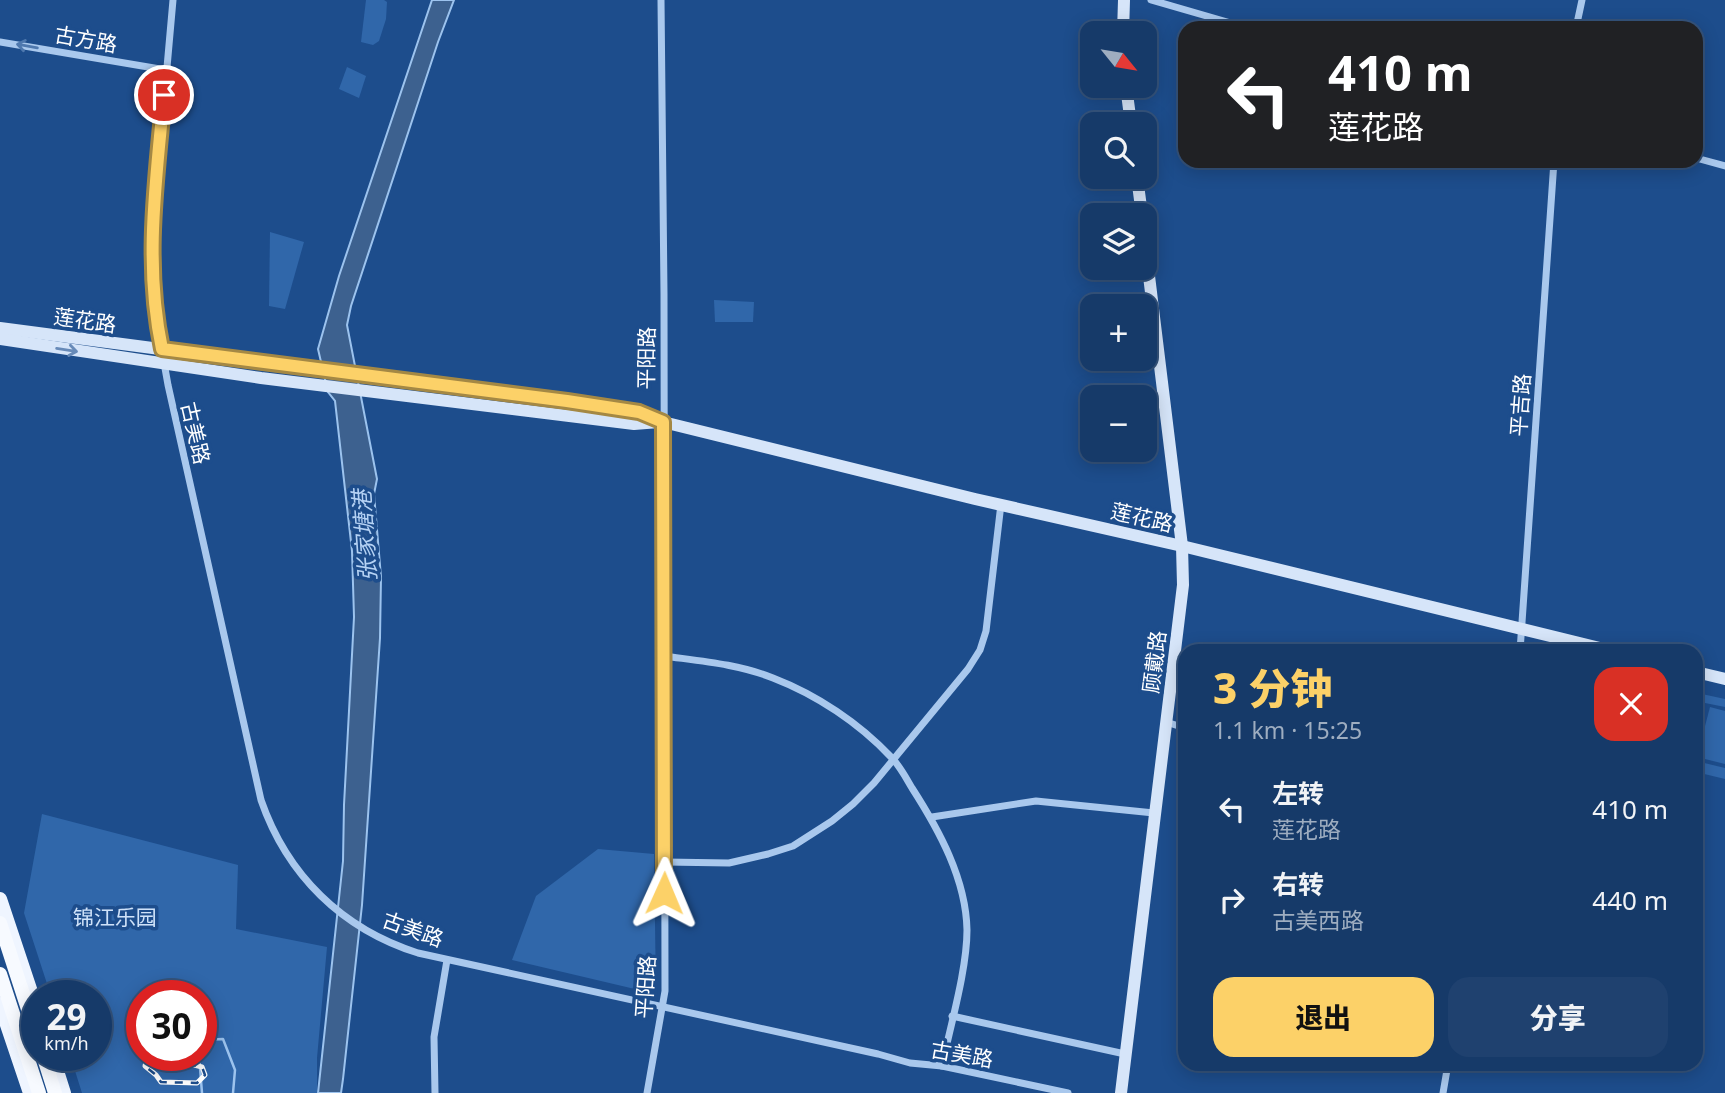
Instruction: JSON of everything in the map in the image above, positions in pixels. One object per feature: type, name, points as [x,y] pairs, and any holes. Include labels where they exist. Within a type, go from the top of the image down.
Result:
[{"type":"highway","points":[[0,923],[21,988]]},
{"type":"highway","points":[[0,974],[39,1093]]},
{"type":"highway","points":[[48,1071],[55,1093]]},
{"type":"main road","points":[[1123,21],[1124,0]]},
{"type":"main road","name":"顾戴路","points":[[1121,1093],[1183,585],[1182,546],[1149,280]]},
{"type":"main road","name":"莲花路","points":[[0,328],[639,412],[663,422],[1585,644]]},
{"type":"main road","name":"莲花路","points":[[0,339],[164,365],[634,424],[663,422]]},
{"type":"main road","points":[[1703,674],[1725,679]]},
{"type":"main road","points":[[0,899],[27,980]]},
{"type":"main road","points":[[0,1004],[30,1093]]},
{"type":"main road","points":[[57,1071],[64,1093]]},
{"type":"street","name":"古美路","points":[[173,0],[151,247],[153,301],[164,365],[261,800],[270,824],[293,865],[307,883],[331,906],[366,931],[399,947],[910,1063],[942,1066],[1068,1093]]},
{"type":"street","name":"平阳路","points":[[647,1093],[664,1007],[664,294],[661,0]]},
{"type":"street","points":[[1151,0],[1224,21]]},
{"type":"street","points":[[1578,21],[1582,0]]},
{"type":"street","name":"古方路","points":[[0,41],[166,70]]},
{"type":"street","points":[[1703,160],[1725,166]]},
{"type":"street","name":"平吉路","points":[[1521,644],[1554,168]]},
{"type":"street","points":[[665,862],[729,863],[793,846],[853,804],[968,669],[980,650],[986,631],[1001,504]]},
{"type":"street","points":[[664,656],[746,669],[772,677],[843,716],[893,759],[932,817],[956,876],[966,920],[967,943],[942,1066]]},
{"type":"street","points":[[1166,722],[1178,726]]},
{"type":"street","points":[[932,817],[1036,801],[1154,814]]},
{"type":"street","points":[[435,1093],[435,1037],[447,960]]},
{"type":"street","points":[[952,1016],[1125,1054]]},
{"type":"street","points":[[1443,1093],[1447,1071]]},
{"type":"green space","points":[[366,0],[387,2],[386,19],[379,41],[373,45],[361,42]]},
{"type":"green space","points":[[347,67],[366,76],[359,98],[339,89]]},
{"type":"green space","points":[[270,232],[304,242],[285,309],[269,306]]},
{"type":"green space","points":[[714,300],[754,302],[753,322],[715,322]]},
{"type":"green space","points":[[1703,694],[1725,699],[1725,707],[1705,703]]},
{"type":"green space","points":[[1710,707],[1725,711],[1725,764],[1703,758],[1703,734]]},
{"type":"green space","points":[[1703,763],[1725,768],[1725,779],[1703,774]]},
{"type":"green space","name":"锦江乐园","points":[[42,814],[238,865],[236,929],[327,947],[317,1058],[317,1093],[82,1093],[75,1071],[112,1071],[112,980],[46,980],[24,913]]},
{"type":"green space","points":[[598,849],[654,854],[656,994],[512,960],[536,896]]},
{"type":"water","name":"张家塘港","points":[[432,0],[454,0],[351,306],[347,325],[377,479],[374,494],[381,577],[380,638],[362,905],[343,1079],[341,1093],[318,1093],[343,861],[354,617],[352,551],[335,401],[328,392],[318,349],[339,276]]},
{"type":"waterway","points":[[217,1039],[223,1039],[235,1070],[233,1093]]},
{"type":"waterway","points":[[200,1071],[202,1093]]},
{"type":"railway","points":[[151,1071],[161,1082],[197,1083],[205,1075],[204,1071]]},
{"type":"route","points":[[164,95],[151,247],[153,301],[162,349],[567,401],[639,412],[663,422],[664,893]]}]
